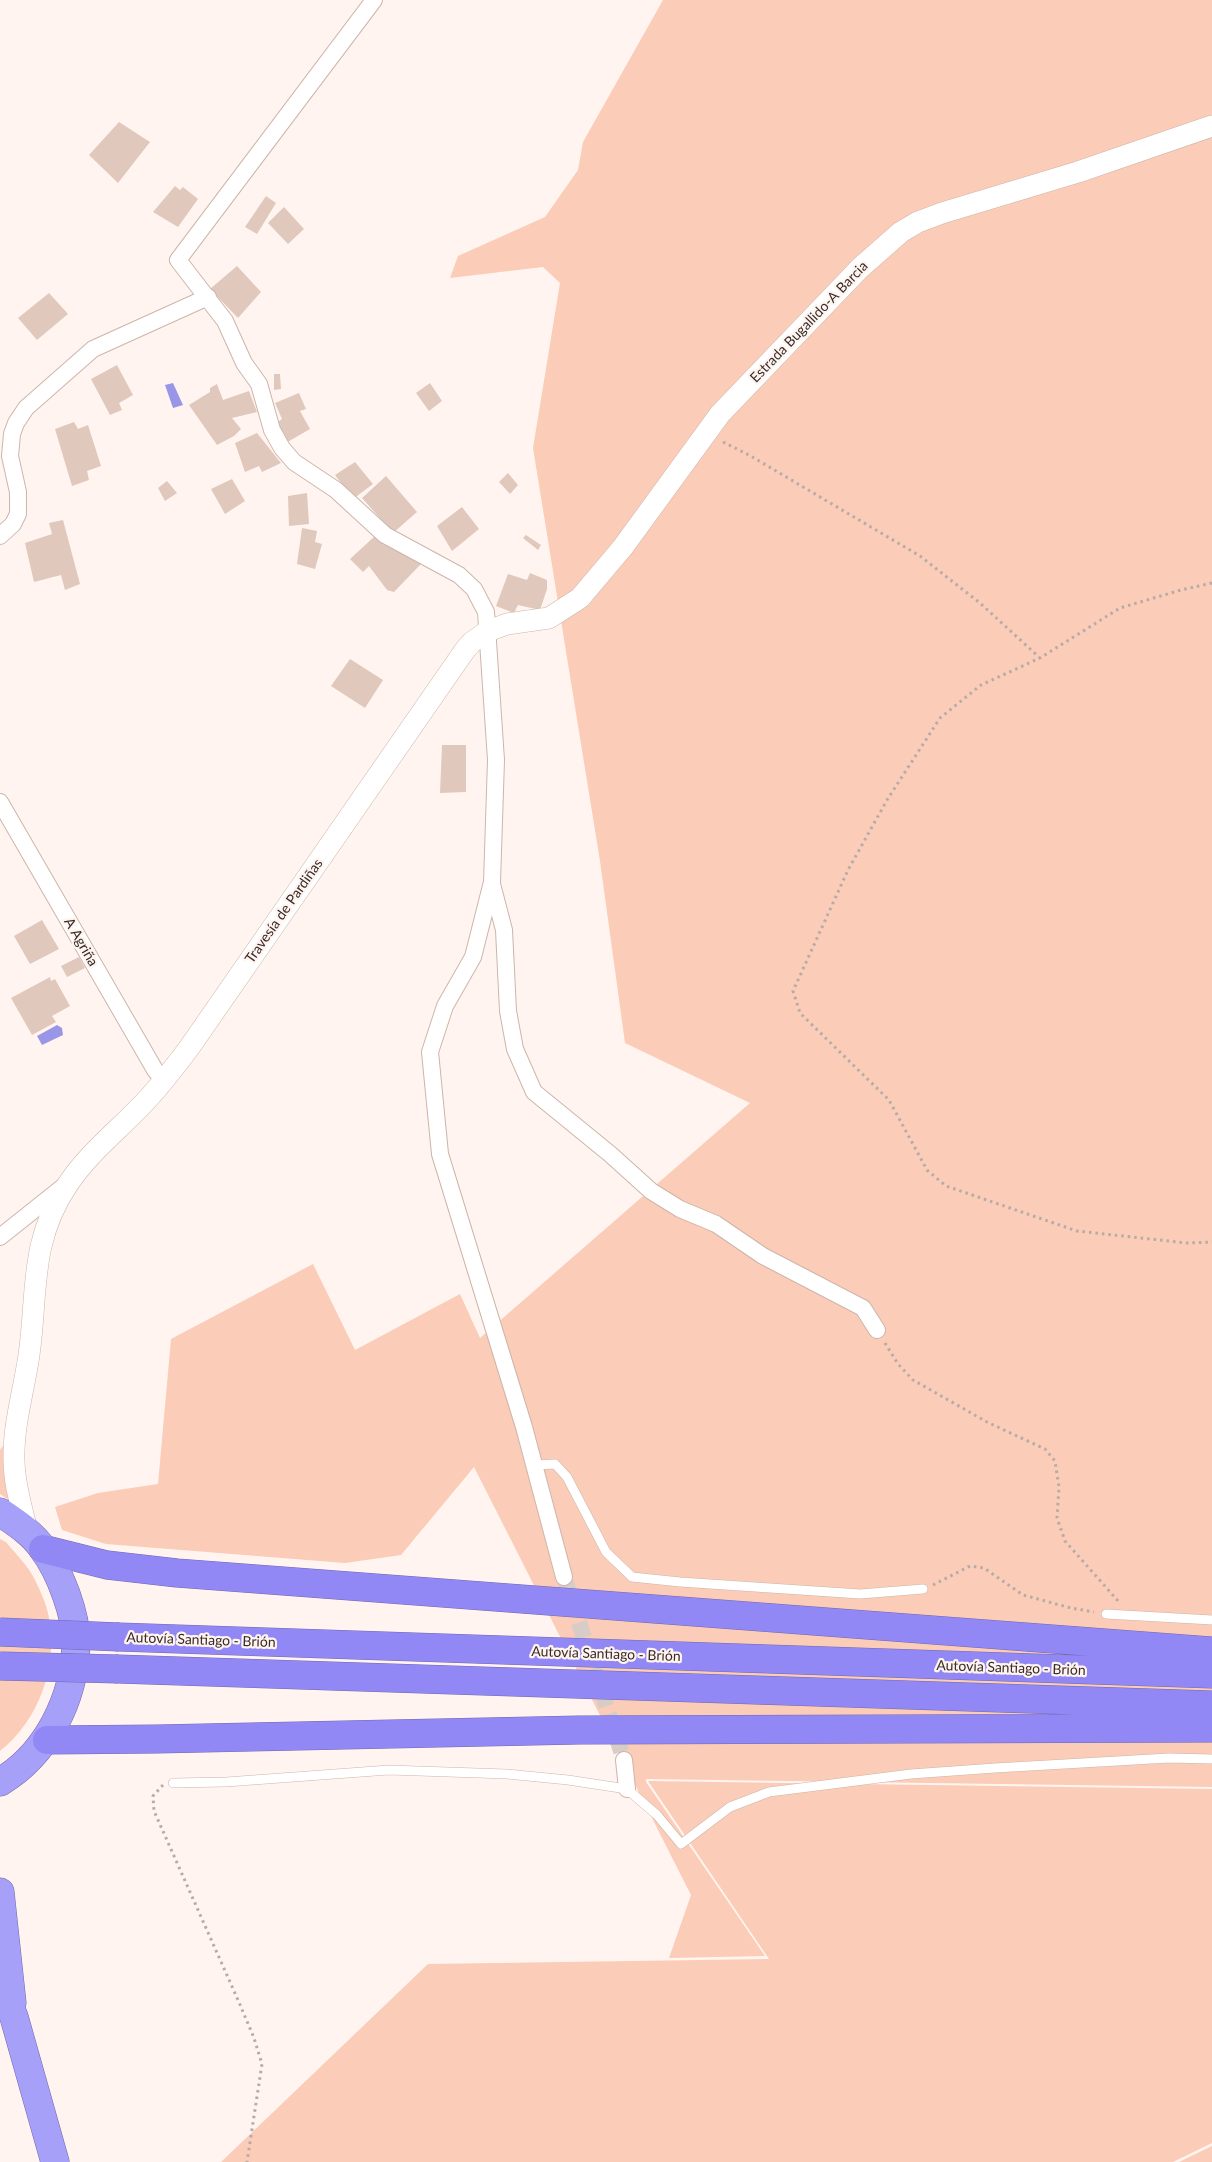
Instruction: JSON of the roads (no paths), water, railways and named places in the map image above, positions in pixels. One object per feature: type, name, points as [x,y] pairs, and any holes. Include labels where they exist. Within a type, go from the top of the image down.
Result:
[{"type":"highway","points":[[0,1512],[35,1540],[108,1565],[177,1572],[1212,1651]]},
{"type":"highway","points":[[0,1801],[6,1779],[46,1740],[69,1694],[76,1644],[67,1594],[35,1540]]},
{"type":"highway","name":"Autovía Santiago - Brión","points":[[0,1632],[1212,1674]]},
{"type":"highway","points":[[0,1666],[1212,1706]]},
{"type":"highway","points":[[46,1740],[157,1740],[579,1730],[1212,1728]]},
{"type":"highway","points":[[0,1892],[14,2017]]},
{"type":"highway","points":[[0,1984],[14,2017],[55,2162]]},
{"type":"street","points":[[374,0],[178,260],[225,321],[244,363],[259,384],[272,430],[282,448],[294,462],[336,490],[385,536],[459,575],[474,589],[486,612],[488,668],[496,760],[492,882],[474,958],[445,1006],[430,1052],[440,1154],[498,1338],[535,1466],[564,1577]]},
{"type":"street","name":"Estrada Bugallido-A Barcia","points":[[488,630],[507,624],[549,618],[580,598],[623,547],[720,414],[860,268],[901,232],[918,222],[942,213],[1078,172],[1212,126]]},
{"type":"street","points":[[0,536],[13,524],[18,514],[18,492],[10,456],[12,434],[16,423],[26,408],[93,349],[208,297]]},
{"type":"street","name":"Travesía de Pardiñas","points":[[35,1540],[15,1478],[14,1459],[17,1415],[29,1352],[39,1248],[50,1217],[68,1184],[94,1152],[142,1105],[164,1080],[215,1012],[458,660],[472,642],[488,630]]},
{"type":"street","name":"A Agriña","points":[[0,802],[155,1070],[164,1080]]},
{"type":"street","points":[[492,882],[504,930],[508,1011],[514,1049],[534,1092],[610,1154],[651,1191],[680,1209],[716,1224],[763,1256],[863,1308],[877,1330]]},
{"type":"street","points":[[0,1237],[68,1184]]},
{"type":"street","points":[[0,1437],[17,1415]]},
{"type":"street","points":[[624,1760],[627,1789]]},
{"type":"lane","points":[[535,1466],[555,1464],[567,1477],[606,1552],[632,1577],[860,1594],[923,1589]]},
{"type":"lane","points":[[1106,1614],[1212,1620]]},
{"type":"lane","points":[[173,1783],[226,1782],[388,1770],[507,1774],[568,1780],[627,1789],[657,1816],[681,1844],[730,1808],[769,1792],[911,1774],[1169,1758],[1212,1759]]},
{"type":"tunnel","points":[[564,1577],[624,1760]]}]
